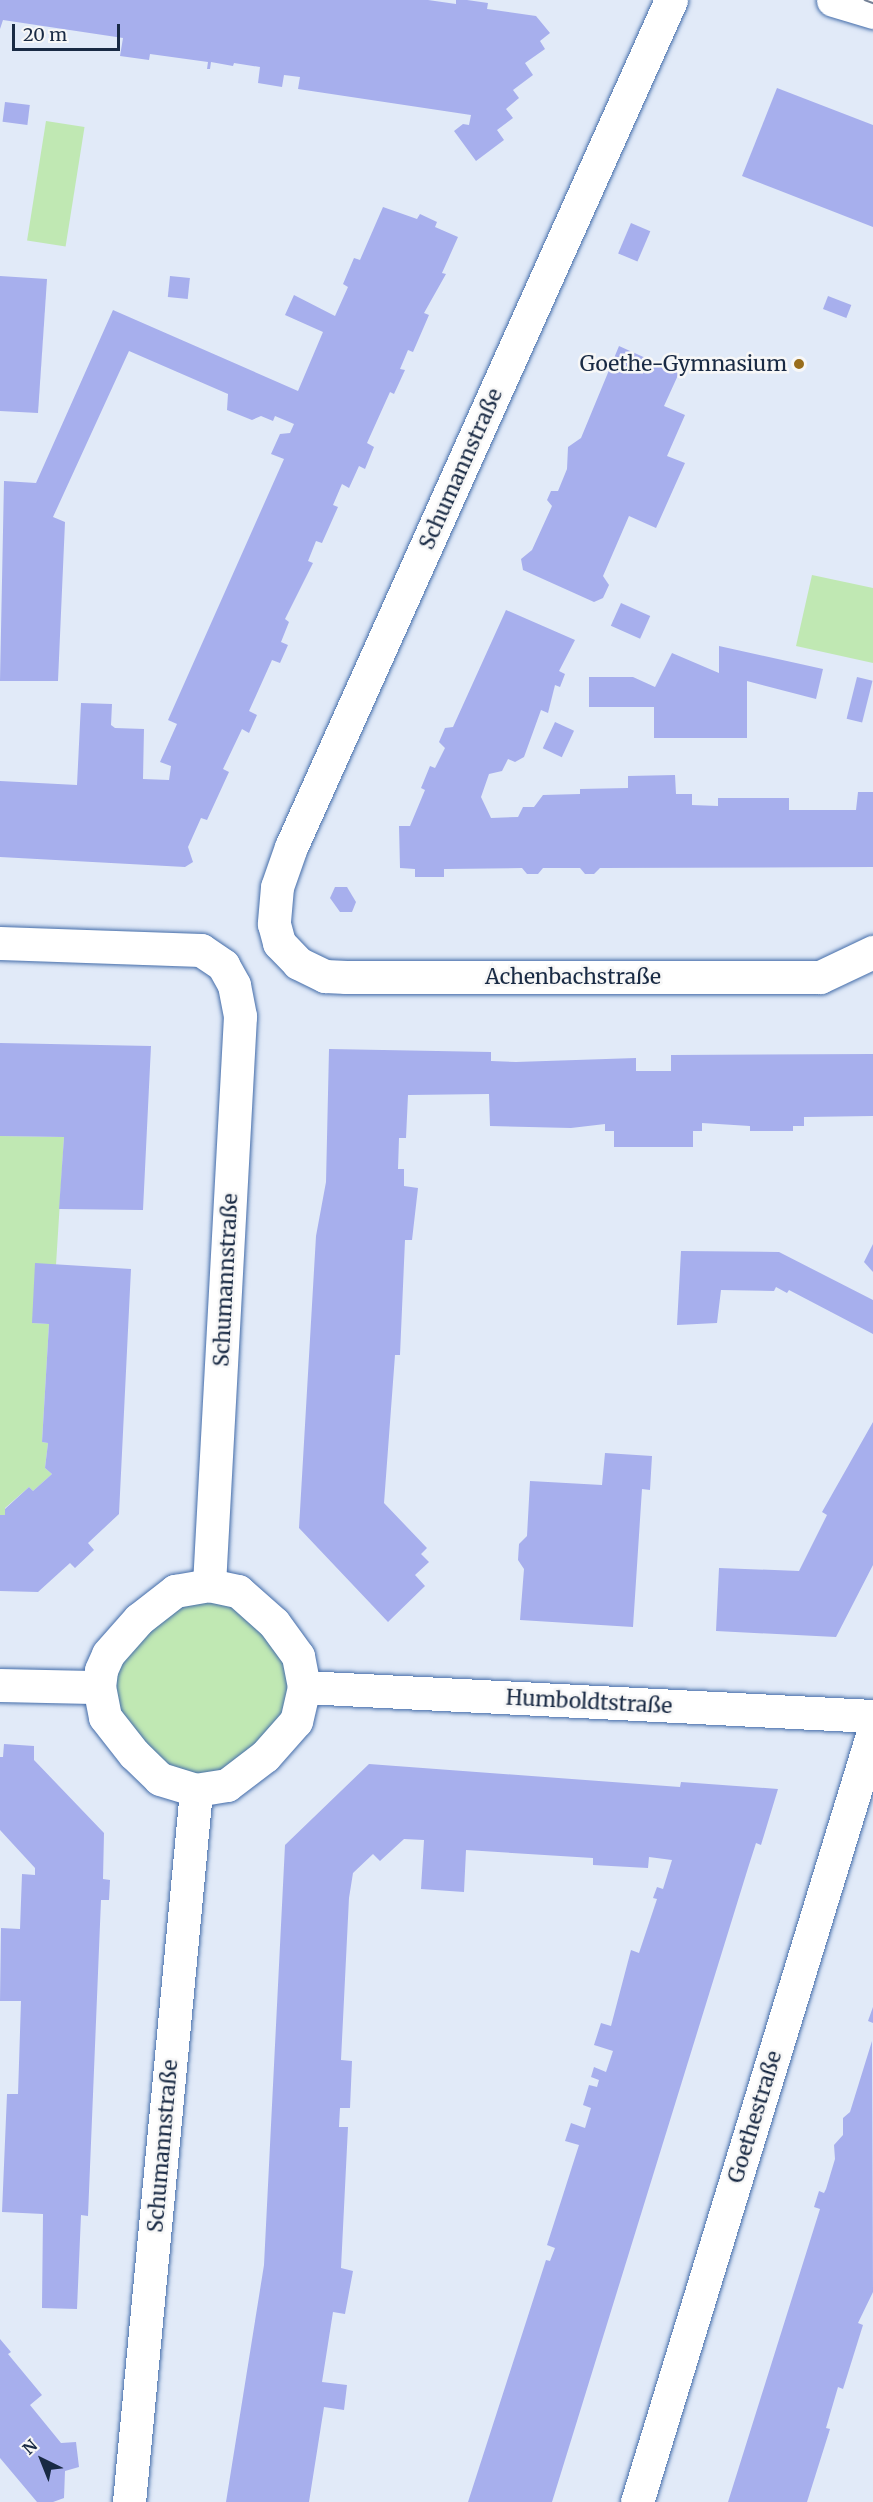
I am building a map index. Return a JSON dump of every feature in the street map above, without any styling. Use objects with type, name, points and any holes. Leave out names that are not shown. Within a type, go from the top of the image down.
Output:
[{"type":"street","name":"Schumannstraße","points":[[279,943],[273,906],[291,847],[671,0]]},
{"type":"street","points":[[833,0],[873,12]]},
{"type":"street","name":"Schumannstraße","points":[[0,943],[201,951],[215,957],[231,976],[240,1016],[209,1586]]},
{"type":"street","name":"Achenbachstraße","points":[[279,943],[313,971],[346,977],[820,977],[873,952]]},
{"type":"street","points":[[209,1586],[237,1591],[274,1623],[298,1656],[304,1688],[302,1708],[296,1721],[265,1756],[227,1785],[196,1790],[160,1779],[134,1754],[105,1717],[99,1687],[101,1670],[108,1654],[139,1619],[175,1591],[209,1586]]},
{"type":"street","points":[[0,1685],[99,1687]]},
{"type":"street","name":"Humboldtstraße","points":[[304,1688],[873,1716]]},
{"type":"street","name":"Goethestraße","points":[[638,2502],[873,1732]]},
{"type":"street","name":"Schumannstraße","points":[[129,2502],[196,1790]]},
{"type":"green space","points":[[46,121],[85,127],[66,247],[27,241]]},
{"type":"green space","points":[[812,575],[873,588],[873,663],[796,646]]},
{"type":"green space","points":[[0,1136],[64,1137],[56,1265],[32,1323],[49,1324],[42,1442],[48,1443],[45,1468],[52,1474],[33,1491],[29,1487],[5,1508],[5,1515],[0,1515]]},
{"type":"green space","points":[[220,1588],[275,1627],[301,1697],[218,1786],[135,1751],[103,1670],[140,1620]]},
{"type":"building","points":[[0,0],[428,0],[456,4],[456,0],[467,0],[488,3],[487,9],[536,16],[550,33],[540,41],[545,49],[525,63],[533,75],[513,90],[519,98],[506,109],[513,118],[497,130],[504,140],[476,161],[454,131],[463,124],[469,125],[471,115],[298,89],[300,77],[284,75],[282,87],[258,83],[260,67],[211,62],[210,69],[207,69],[208,62],[150,54],[149,60],[120,56],[123,38],[3,20],[0,29]]},
{"type":"building","points":[[777,88],[873,125],[873,227],[742,176]]},
{"type":"building","points":[[5,102],[30,105],[27,125],[3,122]]},
{"type":"building","points":[[383,207],[417,219],[420,214],[437,222],[435,227],[458,237],[442,273],[446,274],[424,313],[429,315],[413,352],[408,350],[400,369],[405,370],[394,394],[390,392],[367,443],[374,447],[365,469],[359,466],[349,488],[342,484],[333,505],[338,507],[322,543],[316,541],[308,561],[313,563],[285,619],[289,622],[281,642],[288,645],[280,663],[272,660],[249,711],[257,715],[249,733],[242,729],[223,769],[229,772],[207,820],[201,818],[188,847],[193,862],[185,867],[0,857],[0,781],[77,785],[81,703],[112,704],[111,725],[115,728],[144,729],[143,779],[169,780],[171,766],[160,762],[177,724],[168,720],[284,459],[271,454],[280,434],[290,433],[294,424],[275,416],[273,421],[261,416],[252,420],[227,410],[228,394],[129,351],[53,517],[65,522],[58,681],[0,681],[4,481],[36,483],[113,310],[298,391],[323,332],[285,315],[294,295],[335,316],[348,287],[343,284],[354,258],[360,260]]},
{"type":"building","points":[[631,223],[650,231],[637,262],[618,253]]},
{"type":"building","points":[[0,276],[47,279],[38,413],[0,411]]},
{"type":"building","points":[[170,276],[190,278],[188,299],[168,297]]},
{"type":"building","points":[[828,296],[851,305],[846,318],[823,309]]},
{"type":"building","points":[[619,346],[679,373],[664,406],[685,415],[667,456],[685,463],[656,528],[629,516],[603,576],[609,585],[603,598],[594,602],[523,570],[521,559],[532,550],[552,506],[547,500],[551,491],[558,491],[567,469],[568,447],[581,438]]},
{"type":"building","points":[[621,603],[650,616],[640,639],[611,626]]},
{"type":"building","points":[[506,610],[575,640],[559,671],[565,674],[560,687],[555,685],[548,713],[541,710],[524,757],[515,762],[508,759],[502,771],[489,774],[481,797],[491,818],[518,817],[523,807],[534,807],[543,795],[580,794],[580,789],[628,788],[628,776],[675,775],[676,794],[692,794],[692,805],[718,806],[718,798],[789,798],[789,810],[856,810],[858,792],[873,792],[873,867],[600,868],[594,874],[585,874],[580,868],[543,868],[538,874],[527,874],[522,868],[444,869],[444,877],[415,877],[415,869],[400,868],[399,826],[410,826],[425,790],[421,788],[430,766],[435,768],[445,748],[439,742],[445,728],[453,727]]},
{"type":"building","points":[[719,646],[823,669],[816,699],[747,681],[747,738],[654,738],[654,707],[589,707],[589,677],[633,677],[655,687],[672,653],[719,673]]},
{"type":"building","points":[[857,677],[873,681],[862,723],[847,719]]},
{"type":"building","points":[[555,722],[574,731],[562,757],[543,748]]},
{"type":"building","points":[[335,887],[347,887],[356,902],[352,912],[340,912],[330,898]]},
{"type":"building","points":[[0,1043],[151,1046],[143,1210],[59,1209],[64,1137],[0,1136]]},
{"type":"building","points":[[329,1049],[491,1052],[491,1061],[516,1062],[636,1058],[636,1071],[671,1071],[671,1055],[873,1054],[873,1116],[804,1117],[804,1126],[793,1126],[793,1131],[750,1131],[750,1126],[702,1123],[702,1131],[693,1131],[693,1147],[614,1147],[614,1131],[605,1131],[605,1124],[571,1128],[490,1126],[489,1094],[408,1095],[406,1138],[399,1138],[398,1169],[404,1169],[404,1186],[418,1188],[412,1240],[405,1240],[400,1355],[395,1355],[384,1503],[427,1548],[421,1554],[429,1562],[415,1575],[425,1586],[388,1622],[299,1528],[316,1236],[326,1182]]},
{"type":"building","points":[[873,1244],[873,1272],[864,1262]]},
{"type":"building","points":[[681,1251],[779,1252],[873,1300],[873,1334],[789,1290],[787,1293],[776,1287],[774,1291],[721,1290],[717,1323],[677,1325]]},
{"type":"building","points":[[35,1263],[131,1269],[119,1514],[88,1543],[94,1550],[75,1568],[70,1563],[38,1592],[0,1591],[0,1515],[5,1515],[5,1509],[29,1487],[33,1491],[52,1474],[45,1468],[48,1443],[42,1442],[49,1324],[32,1323]]},
{"type":"building","points":[[873,1422],[873,1565],[836,1637],[716,1631],[719,1568],[799,1571],[827,1515],[822,1512]]},
{"type":"building","points":[[605,1453],[652,1456],[650,1490],[642,1489],[633,1627],[520,1620],[524,1569],[518,1560],[519,1544],[527,1536],[530,1481],[602,1485]]},
{"type":"building","points":[[4,1744],[34,1746],[34,1760],[104,1833],[103,1879],[110,1880],[109,1900],[101,1900],[88,2216],[81,2215],[77,2309],[42,2308],[43,2214],[2,2212],[7,2094],[18,2094],[21,2001],[0,2001],[1,1928],[20,1929],[22,1874],[35,1875],[35,1868],[0,1830],[0,1757],[3,1757]]},
{"type":"building","points":[[369,1764],[680,1787],[681,1782],[778,1789],[761,1845],[756,1843],[748,1868],[552,2502],[468,2502],[546,2260],[550,2261],[555,2248],[547,2245],[579,2145],[565,2141],[571,2123],[585,2128],[591,2108],[583,2105],[589,2085],[597,2087],[599,2080],[591,2077],[594,2067],[606,2072],[613,2051],[594,2045],[601,2023],[611,2026],[631,1950],[639,1953],[657,1899],[653,1898],[657,1887],[663,1889],[672,1860],[649,1857],[648,1868],[593,1865],[593,1858],[466,1850],[464,1892],[421,1889],[424,1840],[404,1839],[380,1861],[373,1854],[353,1873],[349,1898],[341,2060],[352,2061],[350,2108],[340,2108],[339,2127],[348,2127],[341,2268],[353,2271],[345,2314],[333,2312],[322,2382],[347,2385],[344,2410],[324,2407],[309,2502],[226,2502],[264,2265],[285,1845]]},
{"type":"building","points":[[873,2007],[873,2023],[868,2021]]},
{"type":"building","points":[[872,2041],[873,2292],[858,2323],[863,2325],[843,2389],[838,2387],[826,2428],[830,2429],[807,2502],[728,2502],[820,2209],[814,2207],[819,2191],[824,2193],[826,2189],[835,2159],[834,2145],[843,2135],[843,2118],[850,2112]]},
{"type":"building","points":[[0,2339],[11,2352],[8,2354],[42,2395],[30,2405],[61,2443],[76,2442],[79,2467],[65,2471],[64,2498],[53,2502],[37,2502],[0,2458]]},
{"type":"tram line","points":[[865,0],[873,3]]},
{"type":"place","name":"Goethe-Gymnasium","points":[[799,364]]}]
